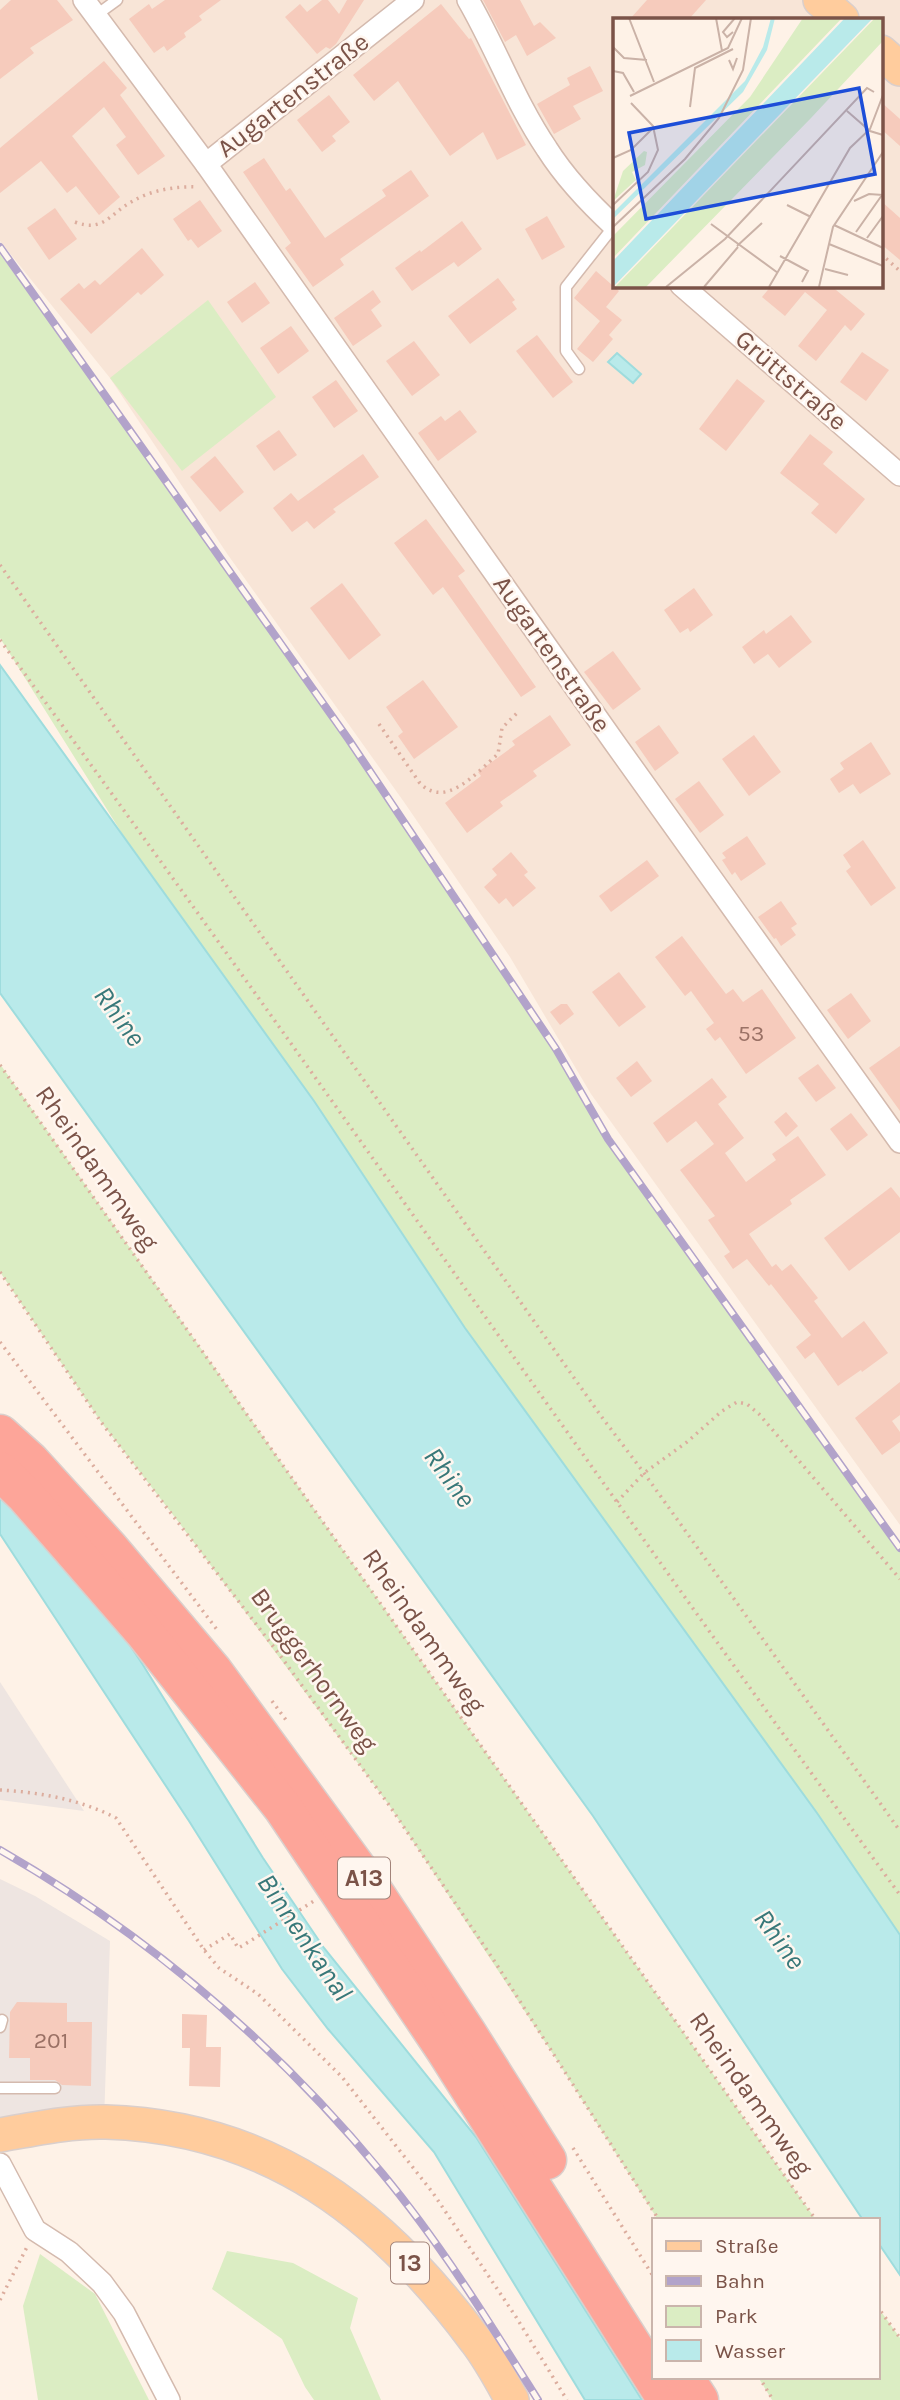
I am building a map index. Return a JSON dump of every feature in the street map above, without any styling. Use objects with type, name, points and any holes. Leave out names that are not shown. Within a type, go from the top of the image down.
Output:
[{"type":"highway","name":"A13","points":[[0,1434],[25,1495],[152,1642],[290,1818],[446,2051],[652,2376]]},
{"type":"highway","name":"A13","points":[[15,1466],[110,1548],[213,1671],[299,1787],[370,1886],[467,2033],[652,2326]]},
{"type":"highway","name":"A13","points":[[654,2379],[667,2400]]},
{"type":"highway","points":[[685,2379],[699,2400]]},
{"type":"main road","points":[[820,0],[841,18]]},
{"type":"main road","points":[[883,54],[900,69]]},
{"type":"main road","name":"13","points":[[0,2135],[31,2129],[104,2122],[142,2125],[196,2133],[273,2161],[317,2184],[383,2234],[433,2286],[478,2343],[513,2400]]},
{"type":"street","name":"Augartenstraße","points":[[206,164],[413,0]]},
{"type":"street","points":[[468,0],[522,107],[546,148],[572,184],[613,225]]},
{"type":"street","name":"Augartenstraße","points":[[90,8],[206,164],[900,1142]]},
{"type":"street","name":"Grüttstraße","points":[[683,287],[900,475]]},
{"type":"street","points":[[0,2164],[36,2230],[69,2252],[102,2283],[124,2314],[169,2400]]},
{"type":"lane","points":[[90,8],[117,0]]},
{"type":"lane","points":[[579,369],[566,351],[566,287],[613,229]]},
{"type":"lane","points":[[0,2088],[55,2088]]},
{"type":"path","points":[[75,222],[87,226],[100,225],[134,199],[175,186],[197,187]]},
{"type":"path","points":[[883,256],[900,271]]},
{"type":"path","points":[[0,565],[593,1405],[900,1831]]},
{"type":"path","points":[[0,640],[900,1895]]},
{"type":"path","points":[[379,724],[419,782],[426,790],[438,793],[457,788],[498,754],[502,728],[517,713]]},
{"type":"path","name":"Rheindammweg","points":[[0,1065],[815,2218]]},
{"type":"path","name":"Bruggerhornweg","points":[[0,1272],[101,1422],[279,1654],[389,1805],[495,1962],[658,2218]]},
{"type":"path","points":[[617,1502],[644,1473],[722,1412],[737,1402],[747,1404],[759,1414],[900,1579]]},
{"type":"path","points":[[0,1790],[28,1791],[98,1808],[116,1818],[204,1950],[219,1968],[258,1994],[342,2077],[433,2193],[516,2317],[567,2400]]},
{"type":"path","points":[[204,1950],[230,1934],[238,1948],[316,1899]]},
{"type":"path","points":[[0,2300],[36,2230]]},
{"type":"path","points":[[879,2309],[900,2338]]},
{"type":"path","points":[[760,2379],[773,2400]]},
{"type":"shaded area","points":[[0,0],[900,0],[900,1525],[591,1094],[510,957],[404,802],[228,555],[110,378],[0,241]]},
{"type":"shaded area","points":[[0,1682],[84,1811],[0,1800]]},
{"type":"shaded area","points":[[0,1879],[35,1896],[110,1941],[104,2122],[0,2135]]},
{"type":"green space","points":[[0,254],[206,537],[556,1049],[608,1139],[900,1548],[900,1935],[817,1813],[465,1328],[314,1101],[123,835],[0,638]]},
{"type":"green space","points":[[208,300],[276,397],[182,471],[110,378]]},
{"type":"green space","points":[[0,1064],[815,2218],[657,2218],[553,2054],[389,1805],[101,1422],[0,1272]]},
{"type":"green space","points":[[227,2251],[293,2263],[358,2298],[350,2328],[381,2400],[314,2400],[282,2339],[212,2289]]},
{"type":"green space","points":[[40,2254],[95,2294],[149,2400],[38,2400],[23,2306]]},
{"type":"green space","points":[[879,2309],[900,2338],[900,2400],[772,2400],[759,2379],[879,2379]]},
{"type":"water","points":[[617,353],[641,374],[633,383],[608,362]]},
{"type":"water","name":"Rhine","points":[[0,665],[314,1101],[465,1328],[817,1813],[900,1935],[900,2275],[879,2244],[879,2218],[862,2218],[593,1816],[0,993]]},
{"type":"water","name":"Binnenkanal","points":[[0,1447],[143,1665],[263,1858],[324,1948],[476,2137],[642,2400],[585,2400],[434,2152],[328,2029],[282,1969],[189,1821],[0,1534]]},
{"type":"building","points":[[11,0],[57,0],[73,20],[30,48],[34,53],[0,79],[0,10]]},
{"type":"building","points":[[165,0],[221,0],[199,16],[202,20],[184,33],[186,37],[167,51],[164,46],[154,53],[129,19],[149,4],[152,9]]},
{"type":"building","points":[[322,0],[328,0],[339,14],[347,0],[364,0],[336,44],[317,54],[285,17],[300,4],[307,12]]},
{"type":"building","points":[[483,0],[520,0],[534,26],[540,22],[556,38],[527,56],[516,35],[505,42]]},
{"type":"building","points":[[647,0],[706,0],[690,18],[631,18]]},
{"type":"building","points":[[441,4],[469,39],[471,38],[526,145],[497,160],[483,132],[450,156],[398,81],[374,101],[353,75]]},
{"type":"building","points":[[104,61],[127,88],[120,95],[165,156],[138,175],[116,145],[126,137],[104,107],[72,136],[120,197],[99,215],[76,186],[67,193],[41,161],[0,193],[0,148]]},
{"type":"building","points":[[590,66],[603,91],[573,106],[581,119],[554,134],[537,104],[570,85],[567,78]]},
{"type":"building","points":[[329,95],[350,122],[332,136],[336,141],[322,152],[297,120]]},
{"type":"building","points":[[883,104],[900,119],[900,146],[883,131]]},
{"type":"building","points":[[264,158],[286,191],[290,188],[325,238],[386,196],[382,190],[411,170],[429,196],[340,259],[344,265],[313,287],[285,248],[291,243],[243,172]]},
{"type":"building","points":[[200,200],[222,231],[198,248],[191,239],[188,241],[173,219]]},
{"type":"building","points":[[883,203],[900,218],[900,260],[883,246]]},
{"type":"building","points":[[55,208],[77,239],[49,260],[27,228]]},
{"type":"building","points":[[547,216],[565,247],[542,260],[525,229]]},
{"type":"building","points":[[462,221],[482,249],[458,267],[454,262],[412,291],[395,268]]},
{"type":"building","points":[[142,248],[164,275],[141,295],[138,292],[91,334],[60,299],[79,283],[84,289],[95,280],[100,285]]},
{"type":"building","points":[[596,271],[619,291],[606,307],[622,320],[609,335],[613,339],[593,362],[577,349],[600,321],[574,298]]},
{"type":"building","points":[[498,278],[515,300],[512,302],[517,309],[470,344],[448,316]]},
{"type":"building","points":[[255,282],[270,303],[242,323],[227,302]]},
{"type":"building","points":[[770,287],[832,287],[865,314],[851,331],[845,325],[816,361],[798,346],[827,310],[805,292],[785,316],[762,297]]},
{"type":"building","points":[[373,290],[381,302],[371,310],[382,326],[353,346],[334,318]]},
{"type":"building","points":[[291,326],[309,351],[278,374],[260,348]]},
{"type":"building","points":[[537,335],[573,382],[553,398],[516,351]]},
{"type":"building","points":[[414,341],[440,375],[412,396],[386,361]]},
{"type":"building","points":[[862,352],[889,370],[866,401],[840,382]]},
{"type":"building","points":[[737,379],[765,401],[726,451],[699,429]]},
{"type":"building","points":[[336,380],[358,411],[334,428],[312,397]]},
{"type":"building","points":[[460,410],[477,432],[438,461],[418,433],[441,416],[445,421]]},
{"type":"building","points":[[279,430],[297,455],[274,471],[256,446]]},
{"type":"building","points":[[810,434],[833,452],[823,464],[865,499],[836,534],[811,513],[819,504],[780,473]]},
{"type":"building","points":[[363,454],[379,477],[333,509],[336,512],[314,529],[307,521],[292,532],[273,508],[291,493],[298,501]]},
{"type":"building","points":[[215,456],[244,492],[220,512],[190,477]]},
{"type":"building","points":[[426,519],[465,571],[458,576],[536,687],[521,697],[443,587],[433,595],[394,543]]},
{"type":"building","points":[[342,583],[381,635],[349,660],[310,608]]},
{"type":"building","points":[[694,588],[713,615],[690,632],[688,628],[680,633],[664,610]]},
{"type":"building","points":[[791,615],[812,642],[779,668],[768,654],[754,664],[742,647],[764,630],[766,634]]},
{"type":"building","points":[[613,651],[641,689],[613,710],[584,672]]},
{"type":"building","points":[[423,680],[458,727],[414,759],[398,736],[403,732],[386,707]]},
{"type":"building","points":[[550,715],[571,745],[533,771],[537,776],[500,802],[503,806],[467,833],[445,803],[481,776],[478,772],[515,745],[512,741]]},
{"type":"building","points":[[659,725],[679,753],[655,771],[635,742]]},
{"type":"building","points":[[754,735],[781,772],[749,796],[722,759]]},
{"type":"building","points":[[871,742],[891,774],[860,794],[853,784],[839,793],[830,779],[844,769],[840,763]]},
{"type":"building","points":[[699,781],[724,815],[700,833],[675,799]]},
{"type":"building","points":[[747,836],[766,864],[741,881],[735,872],[732,875],[722,860],[726,858],[722,853]]},
{"type":"building","points":[[863,840],[896,888],[871,906],[846,871],[851,867],[843,855]]},
{"type":"building","points":[[511,852],[528,872],[524,875],[536,888],[513,907],[506,898],[499,904],[484,887],[497,875],[492,869]]},
{"type":"building","points":[[647,860],[659,876],[611,912],[599,896]]},
{"type":"building","points":[[781,901],[797,924],[791,928],[796,935],[781,946],[758,917]]},
{"type":"building","points":[[682,936],[726,994],[733,989],[743,1002],[762,989],[796,1038],[746,1074],[720,1037],[715,1041],[706,1029],[714,1023],[691,991],[685,996],[655,957]]},
{"type":"building","points":[[619,972],[646,1007],[619,1027],[592,992]]},
{"type":"building","points":[[851,993],[871,1021],[848,1039],[827,1010]]},
{"type":"building","points":[[561,1004],[567,1004],[574,1014],[560,1025],[550,1012]]},
{"type":"building","points":[[900,1046],[900,1111],[869,1068]]},
{"type":"building","points":[[637,1061],[652,1081],[631,1097],[616,1078]]},
{"type":"building","points":[[818,1064],[836,1088],[816,1102],[798,1078]]},
{"type":"building","points":[[712,1078],[727,1097],[718,1104],[744,1138],[725,1153],[746,1182],[776,1160],[772,1154],[798,1136],[826,1175],[790,1200],[792,1204],[749,1234],[772,1267],[776,1264],[782,1271],[791,1264],[818,1298],[814,1301],[842,1338],[864,1321],[888,1353],[838,1386],[814,1352],[805,1359],[796,1347],[811,1335],[771,1284],[769,1286],[747,1259],[733,1269],[724,1256],[730,1252],[708,1220],[715,1216],[680,1170],[714,1144],[696,1121],[667,1143],[653,1123]]},
{"type":"building","points":[[786,1112],[798,1126],[786,1137],[774,1122]]},
{"type":"building","points":[[851,1113],[868,1135],[847,1151],[830,1129]]},
{"type":"building","points":[[891,1187],[900,1198],[900,1232],[849,1271],[824,1238]]},
{"type":"building","points":[[900,1382],[900,1415],[892,1421],[900,1432],[900,1442],[882,1455],[855,1418]]},
{"type":"building","points":[[17,2002],[67,2003],[67,2022],[92,2022],[91,2086],[62,2085],[55,2080],[30,2080],[30,2058],[9,2058],[10,2012]]},
{"type":"building","points":[[182,2014],[207,2015],[206,2047],[221,2047],[220,2087],[189,2086],[190,2048],[182,2048]]},
{"type":"railway","points":[[0,247],[349,740],[556,1049],[608,1139],[900,1548]]},
{"type":"railway","points":[[0,1850],[54,1883],[157,1955],[206,1994],[298,2080],[341,2125],[404,2200],[464,2284],[538,2400]]}]
